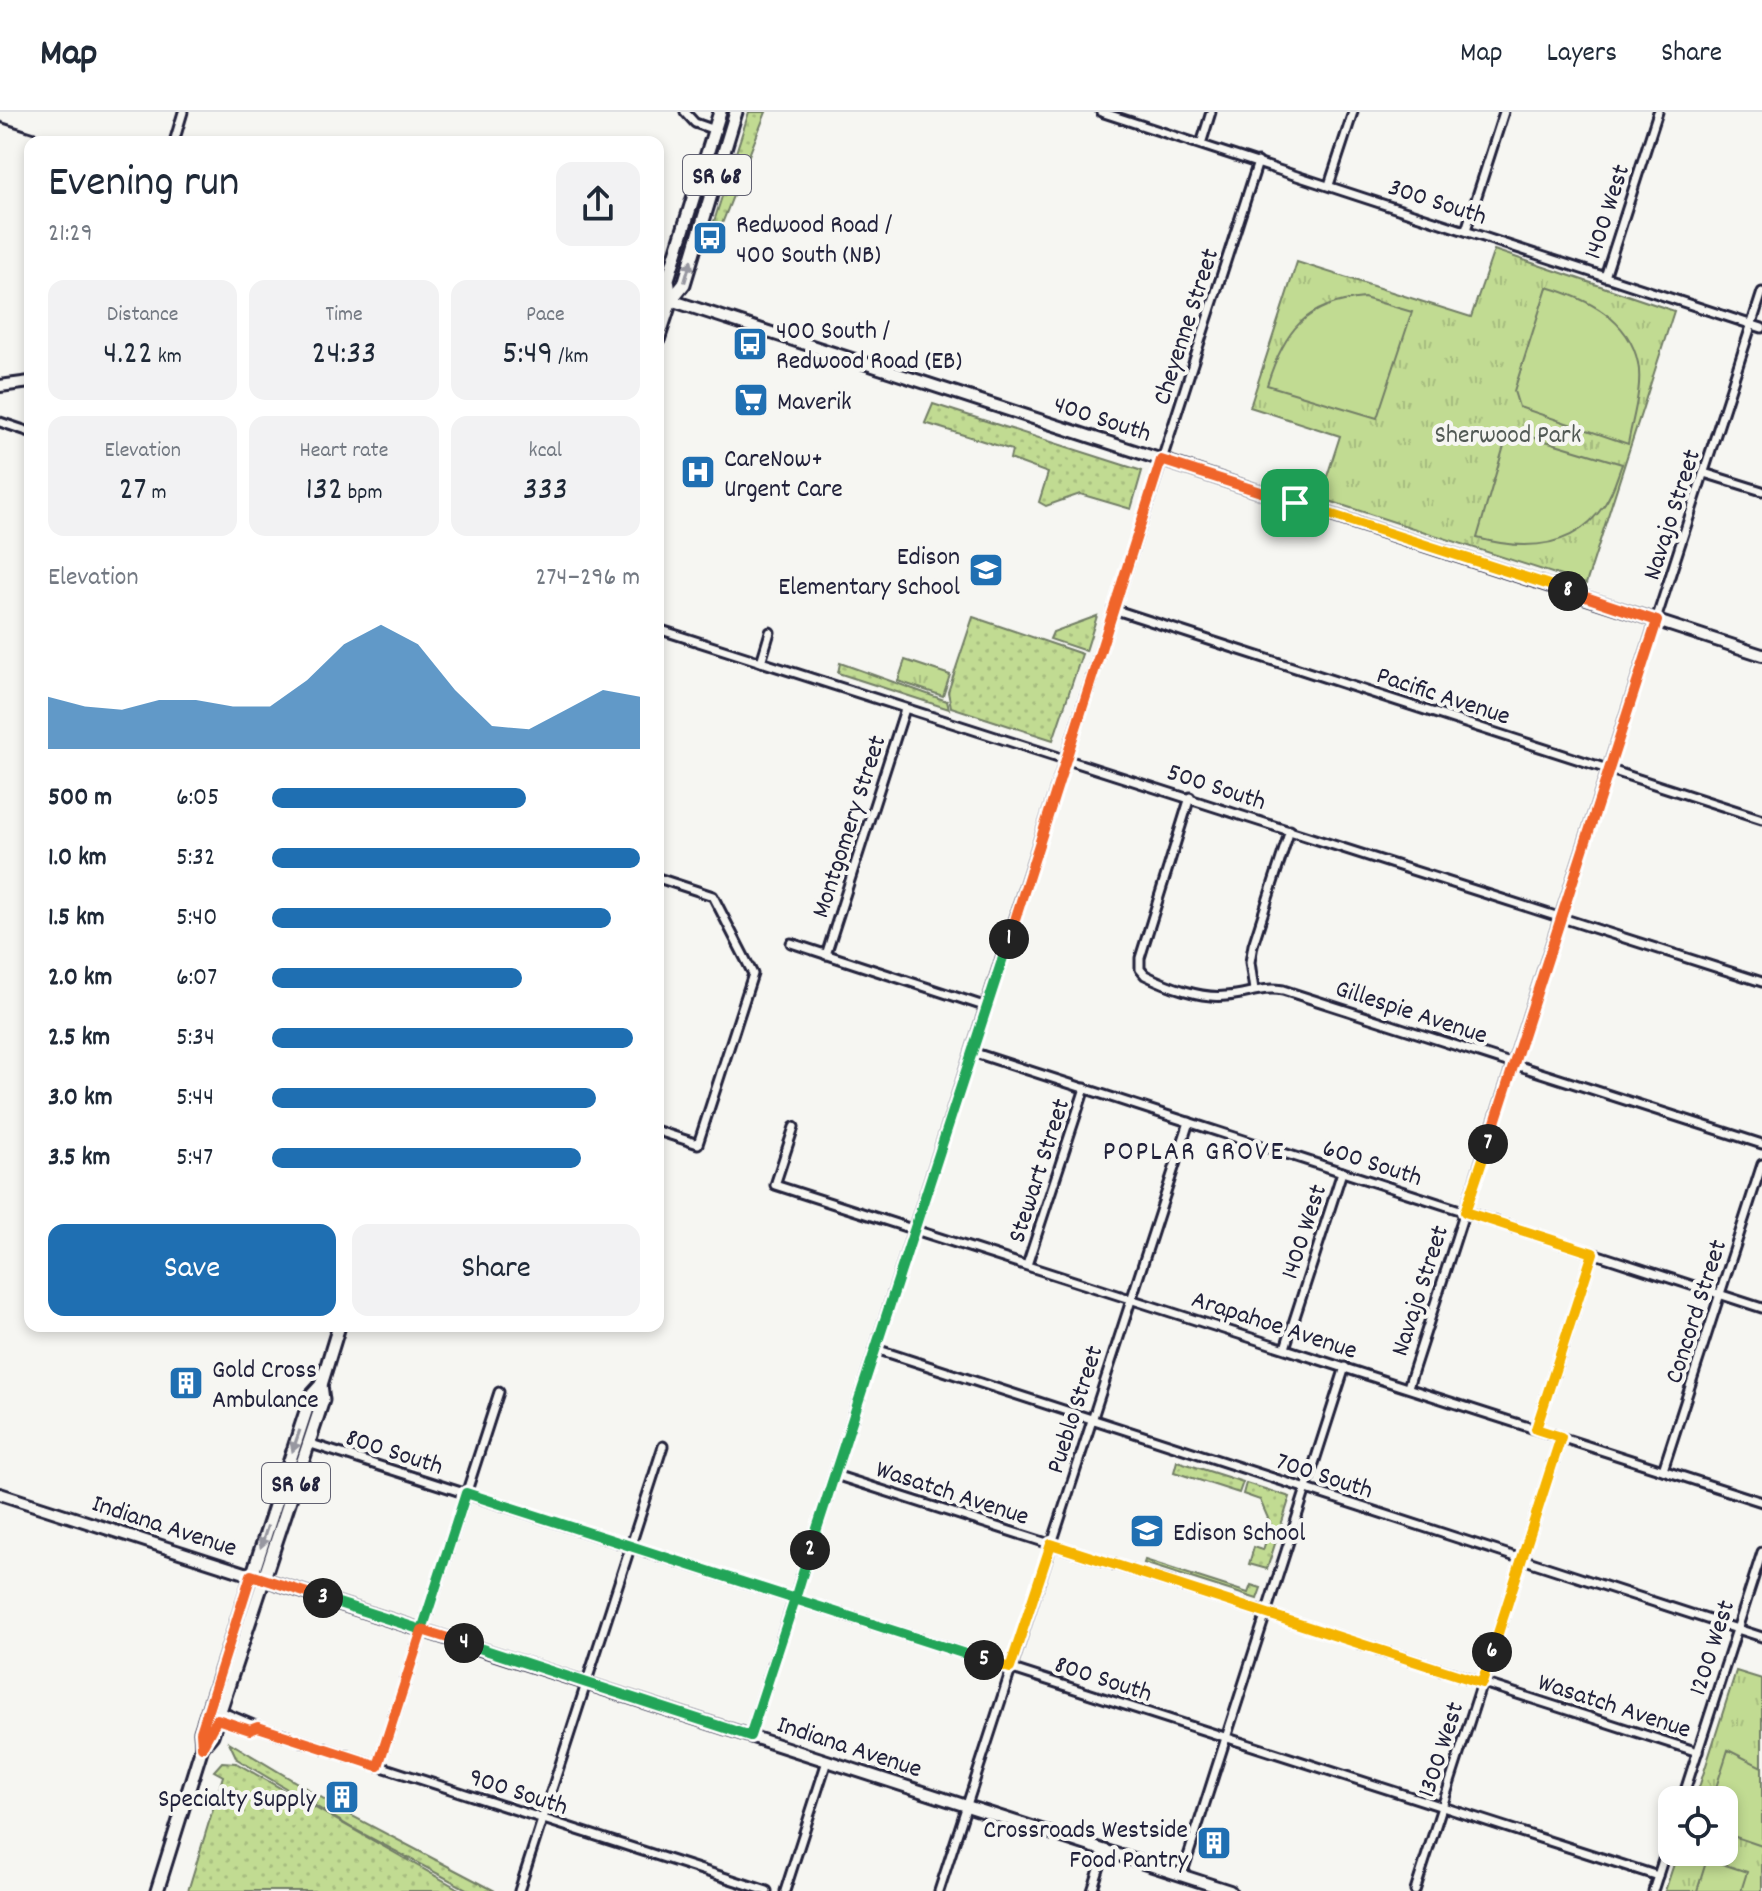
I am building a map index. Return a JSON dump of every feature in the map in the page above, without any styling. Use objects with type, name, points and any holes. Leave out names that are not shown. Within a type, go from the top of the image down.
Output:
[{"type":"main road","name":"SR 68","points":[[671,300],[668,279],[720,112]]},
{"type":"main road","name":"SR 68","points":[[664,322],[671,300],[684,284],[736,112]]},
{"type":"main road","name":"SR 68","points":[[157,1891],[202,1747],[219,1715],[323,1400],[321,1385],[337,1332]]},
{"type":"main road","name":"SR 68","points":[[202,1747],[201,1732],[251,1575],[311,1396],[321,1385]]},
{"type":"street","points":[[176,136],[183,112]]},
{"type":"street","points":[[685,112],[695,123],[715,130]]},
{"type":"street","name":"300 South","points":[[1101,112],[1762,328]]},
{"type":"street","points":[[1201,144],[1211,112]]},
{"type":"street","points":[[1329,185],[1353,112]]},
{"type":"street","points":[[1466,230],[1504,112]]},
{"type":"street","name":"1400 West","points":[[1605,277],[1658,112]]},
{"type":"street","name":"Cheyenne Street","points":[[750,1736],[1258,162]]},
{"type":"street","name":"Navajo Street","points":[[1408,1387],[1762,292]]},
{"type":"street","name":"400 South","points":[[664,298],[1762,655]]},
{"type":"street","points":[[0,386],[24,383]]},
{"type":"street","points":[[0,422],[24,430]]},
{"type":"street","points":[[1704,473],[1762,491]]},
{"type":"street","name":"Pacific Avenue","points":[[1113,609],[1762,819]]},
{"type":"street","name":"500 South","points":[[664,631],[1762,982]]},
{"type":"street","points":[[761,662],[770,632]]},
{"type":"street","name":"Montgomery Street","points":[[826,955],[905,709]]},
{"type":"street","name":"Gillespie Avenue","points":[[1190,797],[1140,958],[1140,969],[1149,977],[1209,995],[1227,996],[1272,988],[1294,992],[1762,1144]]},
{"type":"street","points":[[1254,990],[1250,962],[1253,945],[1290,830]]},
{"type":"street","points":[[664,880],[713,896],[753,974],[698,1144],[664,1133]]},
{"type":"street","points":[[791,943],[987,1007]]},
{"type":"street","name":"600 South","points":[[972,1052],[1762,1308]]},
{"type":"street","name":"Stewart Street","points":[[1027,1265],[1085,1088]]},
{"type":"street","name":"Pueblo Street","points":[[939,1891],[1189,1122]]},
{"type":"street","name":"Arapahoe Avenue","points":[[794,1127],[775,1185],[1762,1502]]},
{"type":"street","name":"Concord Street","points":[[1663,1470],[1762,1164]]},
{"type":"street","name":"1400 West","points":[[1285,1348],[1342,1172]]},
{"type":"street","points":[[1536,1429],[1593,1253]]},
{"type":"street","name":"700 South","points":[[876,1349],[1762,1637]]},
{"type":"street","points":[[1182,1875],[1345,1367]]},
{"type":"street","points":[[378,1766],[499,1392]]},
{"type":"street","name":"1300 West","points":[[1415,1891],[1561,1437]]},
{"type":"street","name":"800 South","points":[[308,1443],[1658,1876]]},
{"type":"street","points":[[519,1891],[663,1446]]},
{"type":"street","name":"Wasatch Avenue","points":[[835,1475],[1698,1752]]},
{"type":"street","name":"Indiana Avenue","points":[[0,1494],[1230,1891]]},
{"type":"street","name":"1200 West","points":[[1687,1786],[1762,1552]]},
{"type":"street","name":"900 South","points":[[219,1715],[250,1730],[258,1727],[767,1891]]},
{"type":"street","points":[[785,1891],[827,1761]]},
{"type":"street","points":[[1092,1891],[1105,1851]]},
{"type":"street","points":[[1653,1891],[1661,1866]]},
{"type":"green space","points":[[749,112],[766,112],[716,239],[709,237]]},
{"type":"green space","name":"Sherwood Park","points":[[1494,250],[1674,311],[1586,584],[1320,498],[1340,436],[1250,407],[1297,262],[1471,317]]},
{"type":"green space","points":[[1547,287],[1576,297],[1603,312],[1615,322],[1633,347],[1639,382],[1628,444],[1519,407],[1514,391]]},
{"type":"green space","points":[[1364,298],[1412,312],[1377,418],[1267,385],[1281,349],[1300,323],[1326,306]]},
{"type":"green space","points":[[933,404],[1142,471],[1131,509],[1080,494],[1046,506],[1039,502],[1048,473],[1010,459],[1012,450],[925,423]]},
{"type":"green space","points":[[1512,431],[1622,464],[1605,504],[1579,531],[1547,543],[1530,545],[1477,538],[1506,439]]},
{"type":"green space","points":[[1097,616],[1086,651],[1050,639],[1053,632]]},
{"type":"green space","points":[[973,617],[1082,654],[1053,740],[951,707],[948,692]]},
{"type":"green space","points":[[905,660],[950,675],[943,696],[898,681]]},
{"type":"green space","points":[[840,663],[947,701],[949,709],[838,673]]},
{"type":"green space","points":[[1177,1461],[1243,1482],[1239,1493],[1174,1472]]},
{"type":"green space","points":[[1246,1483],[1290,1497],[1267,1569],[1249,1564],[1254,1547],[1263,1550],[1271,1525],[1260,1500],[1243,1494]]},
{"type":"green space","points":[[1145,1560],[1248,1593],[1251,1585],[1261,1588],[1257,1599],[1144,1563]]},
{"type":"green space","points":[[1736,1671],[1762,1679],[1762,1891],[1665,1891],[1673,1866],[1738,1866],[1738,1786],[1699,1786]]},
{"type":"green space","points":[[229,1742],[354,1817],[495,1891],[470,1891],[352,1828],[237,1759]]},
{"type":"green space","points":[[1728,1750],[1762,1767],[1762,1846],[1738,1838],[1738,1786],[1716,1786]]},
{"type":"green space","points":[[222,1762],[236,1763],[462,1891],[188,1891],[223,1776],[214,1771]]},
{"type":"green space","points":[[1705,1866],[1729,1866],[1747,1872],[1741,1891],[1697,1891]]},
{"type":"railway","points":[[0,122],[44,136]]},
{"type":"place","name":"Redwood Road / 400 South (NB)","points":[[710,238]]},
{"type":"place","name":"400 South / Redwood Road (EB)","points":[[750,344]]},
{"type":"place","name":"Maverik","points":[[751,400]]},
{"type":"place","name":"CareNow+ Urgent Care","points":[[698,472]]},
{"type":"place","name":"Edison Elementary School","points":[[986,570]]},
{"type":"place","name":"Gold Cross Ambulance","points":[[186,1383]]},
{"type":"place","name":"Edison School","points":[[1147,1531]]},
{"type":"place","name":"Specialty Supply","points":[[342,1797]]},
{"type":"place","name":"Crossroads Westside Food Pantry","points":[[1214,1843]]},
{"type":"district","name":"POPLAR GROVE","points":[[1194,1149]]},
{"type":"route","points":[[1295,503],[1161,460],[1068,748],[1062,776],[795,1599],[466,1493],[422,1630],[251,1575],[201,1732],[202,1747],[212,1735],[217,1719],[250,1730],[258,1727],[378,1766],[422,1630],[750,1736],[795,1599],[1010,1668],[1051,1544],[1482,1683],[1561,1437],[1536,1429],[1593,1253],[1465,1212],[1657,621],[1295,503]]}]
